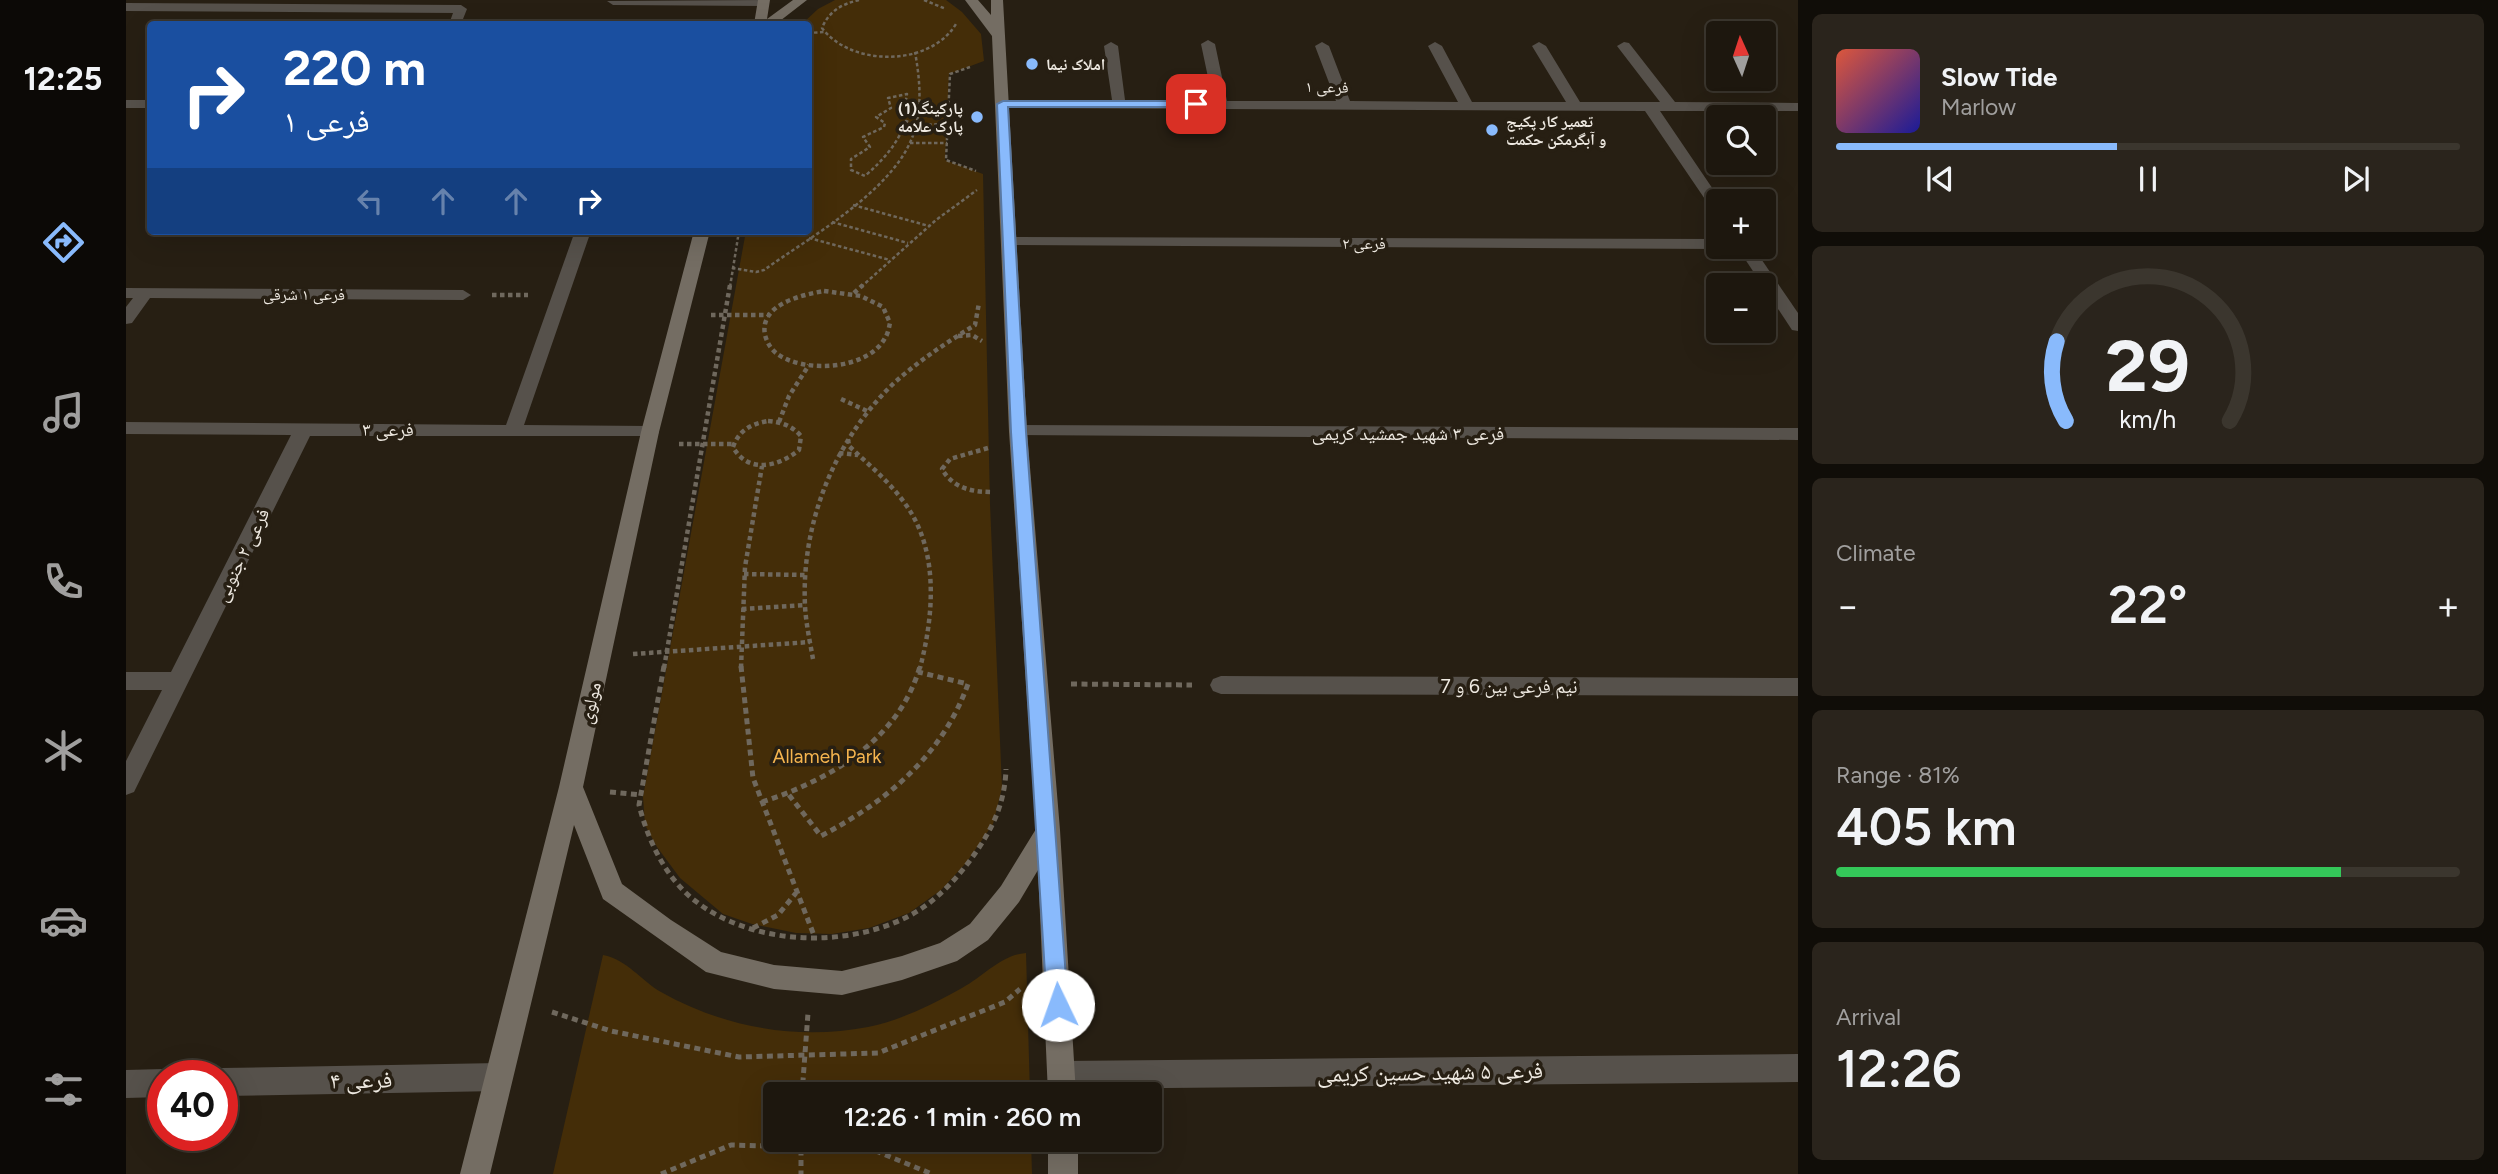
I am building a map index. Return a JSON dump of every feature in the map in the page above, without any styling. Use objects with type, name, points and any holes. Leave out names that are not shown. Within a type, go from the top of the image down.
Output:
[{"type":"street","points":[[773,21],[801,0]]},
{"type":"street","points":[[971,0],[1000,38]]},
{"type":"street","points":[[997,0],[1018,432],[1048,830],[1062,1082]]},
{"type":"street","points":[[613,1],[764,1],[761,21]]},
{"type":"street","points":[[126,7],[461,9],[455,21]]},
{"type":"street","points":[[1208,44],[1221,104]]},
{"type":"street","points":[[1111,46],[1119,104]]},
{"type":"street","points":[[1322,46],[1345,105]]},
{"type":"street","points":[[1435,46],[1468,107]]},
{"type":"street","points":[[1539,46],[1576,107]]},
{"type":"street","points":[[1624,46],[1671,107]]},
{"type":"street","points":[[126,104],[147,104]]},
{"type":"street","name":"فرعی ۱","points":[[1003,104],[1798,107]]},
{"type":"street","points":[[1650,107],[1706,190]]},
{"type":"street","points":[[513,430],[582,235]]},
{"type":"street","name":"مولوی","points":[[475,1174],[571,787],[650,432],[701,235]]},
{"type":"street","name":"فرعی ۲","points":[[1009,242],[1706,244]]},
{"type":"street","points":[[1753,259],[1798,326]]},
{"type":"street","name":"فرعی ۱ شرقی","points":[[126,293],[463,295]]},
{"type":"street","points":[[126,319],[145,293]]},
{"type":"street","name":"فرعی ۳","points":[[126,428],[650,432]]},
{"type":"street","name":"فرعی ۲ جنوبی","points":[[126,785],[304,429]]},
{"type":"street","name":"فرعی ۳ شهید جمشید کریمی","points":[[1018,432],[1798,434]]},
{"type":"street","points":[[126,681],[179,681]]},
{"type":"street","name":"نیم فرعی بین 6 و 7","points":[[1221,685],[1798,687]]},
{"type":"street","points":[[571,787],[612,891],[632,906],[715,963],[774,976],[842,983],[948,952],[979,932],[1010,894],[1048,830]]},
{"type":"street","name":"فرعی ۵ شهید حسین کریمی","points":[[1154,1082],[1798,1068]]},
{"type":"street","name":"فرعی ۴","points":[[238,1082],[499,1077]]},
{"type":"street","points":[[126,1084],[147,1083]]},
{"type":"street","points":[[1063,1152],[1063,1174]]},
{"type":"path","points":[[824,32],[825,18],[844,5],[859,0]]},
{"type":"path","points":[[812,33],[824,32],[838,46],[856,52],[878,55],[915,52],[940,44],[952,36],[956,26],[954,16],[945,8],[924,0]]},
{"type":"path","points":[[836,2],[844,5]]},
{"type":"path","points":[[812,234],[852,205],[887,174],[910,142],[919,104],[919,76],[915,52]]},
{"type":"path","points":[[974,65],[950,74],[946,160],[984,174]]},
{"type":"path","points":[[919,104],[905,105],[907,94],[888,97],[891,108],[887,113],[876,117],[884,123],[884,127],[863,137],[870,148],[850,159],[851,170],[865,177],[890,153],[900,138],[906,121],[916,125],[948,124]]},
{"type":"path","points":[[910,142],[947,143]]},
{"type":"path","points":[[854,293],[929,226],[963,198],[976,192],[980,186]]},
{"type":"path","points":[[852,205],[929,226]]},
{"type":"path","points":[[831,221],[909,244]]},
{"type":"path","points":[[738,235],[727,315],[639,805],[644,828],[671,874],[694,900],[724,918],[751,929],[815,937],[849,936],[905,919],[931,902],[971,860],[994,825],[1006,789],[1005,762]]},
{"type":"path","points":[[732,268],[756,272],[764,270],[811,235]]},
{"type":"path","points":[[808,237],[890,260]]},
{"type":"path","points":[[824,291],[854,293],[879,304],[889,316],[892,328],[887,341],[875,353],[858,361],[838,366],[808,365],[781,357],[769,347],[764,335],[765,323],[770,315],[785,302],[803,295],[824,291]]},
{"type":"path","points":[[463,295],[561,295]]},
{"type":"path","points":[[813,659],[806,605],[807,575],[815,513],[827,475],[838,453],[867,411],[912,365],[975,325],[978,305],[985,298]]},
{"type":"path","points":[[727,315],[770,315]]},
{"type":"path","points":[[953,337],[972,335],[986,344]]},
{"type":"path","points":[[779,422],[789,396],[808,365]]},
{"type":"path","points":[[841,399],[867,411]]},
{"type":"path","points":[[768,421],[789,425],[801,436],[799,450],[785,462],[762,466],[742,460],[736,454],[734,444],[740,432],[768,421]]},
{"type":"path","points":[[762,802],[789,794],[840,766],[879,734],[904,706],[918,672],[929,611],[930,576],[925,544],[904,502],[849,446],[848,439]]},
{"type":"path","points":[[994,455],[994,442],[983,452],[951,459],[942,469],[953,482],[970,491],[995,492],[995,480]]},
{"type":"path","points":[[704,444],[734,444]]},
{"type":"path","points":[[838,453],[851,453],[863,458]]},
{"type":"path","points":[[762,466],[748,528],[744,574],[741,648],[744,716],[754,781],[815,937]]},
{"type":"path","points":[[744,574],[807,575]]},
{"type":"path","points":[[742,609],[806,605]]},
{"type":"path","points":[[664,654],[810,642]]},
{"type":"path","points":[[789,794],[821,836],[847,823],[908,775],[947,732],[963,703],[968,684],[918,672]]},
{"type":"path","points":[[1037,684],[1221,685]]},
{"type":"path","points":[[751,929],[772,921],[787,908],[796,892]]},
{"type":"path","points":[[518,1001],[611,1031],[738,1058],[878,1053],[1005,1002],[1055,959]]},
{"type":"path","points":[[803,1082],[804,1055]]},
{"type":"path","points":[[661,1174],[731,1145],[763,1144]]},
{"type":"path","points":[[801,1152],[802,1174]]},
{"type":"path","points":[[879,1152],[932,1174]]},
{"type":"green space","name":"Allameh Park","points":[[835,0],[946,0],[962,12],[981,34],[984,61],[949,74],[945,160],[983,174],[990,504],[1002,788],[993,824],[966,863],[941,890],[909,913],[869,928],[832,934],[796,933],[752,924],[723,914],[680,878],[657,847],[645,825],[643,797],[745,235],[812,235],[812,21],[805,21],[818,9]]},
{"type":"green space","points":[[1026,953],[1030,1082],[763,1082],[763,1152],[1031,1152],[1032,1174],[553,1174],[603,955],[620,961],[661,992],[710,1014],[761,1028],[814,1032],[868,1027],[904,1016],[962,988],[1017,955]]},
{"type":"place","name":"املاک نیما","points":[[1032,64]]},
{"type":"place","name":"پارکینگ(1) پارک علامه","points":[[977,117]]},
{"type":"place","name":"تعمیر کار پکیج و آبگرمکن حکمت","points":[[1492,130]]},
{"type":"route","points":[[1058,1005],[1048,830],[1018,432],[1003,104],[1196,104]]}]
